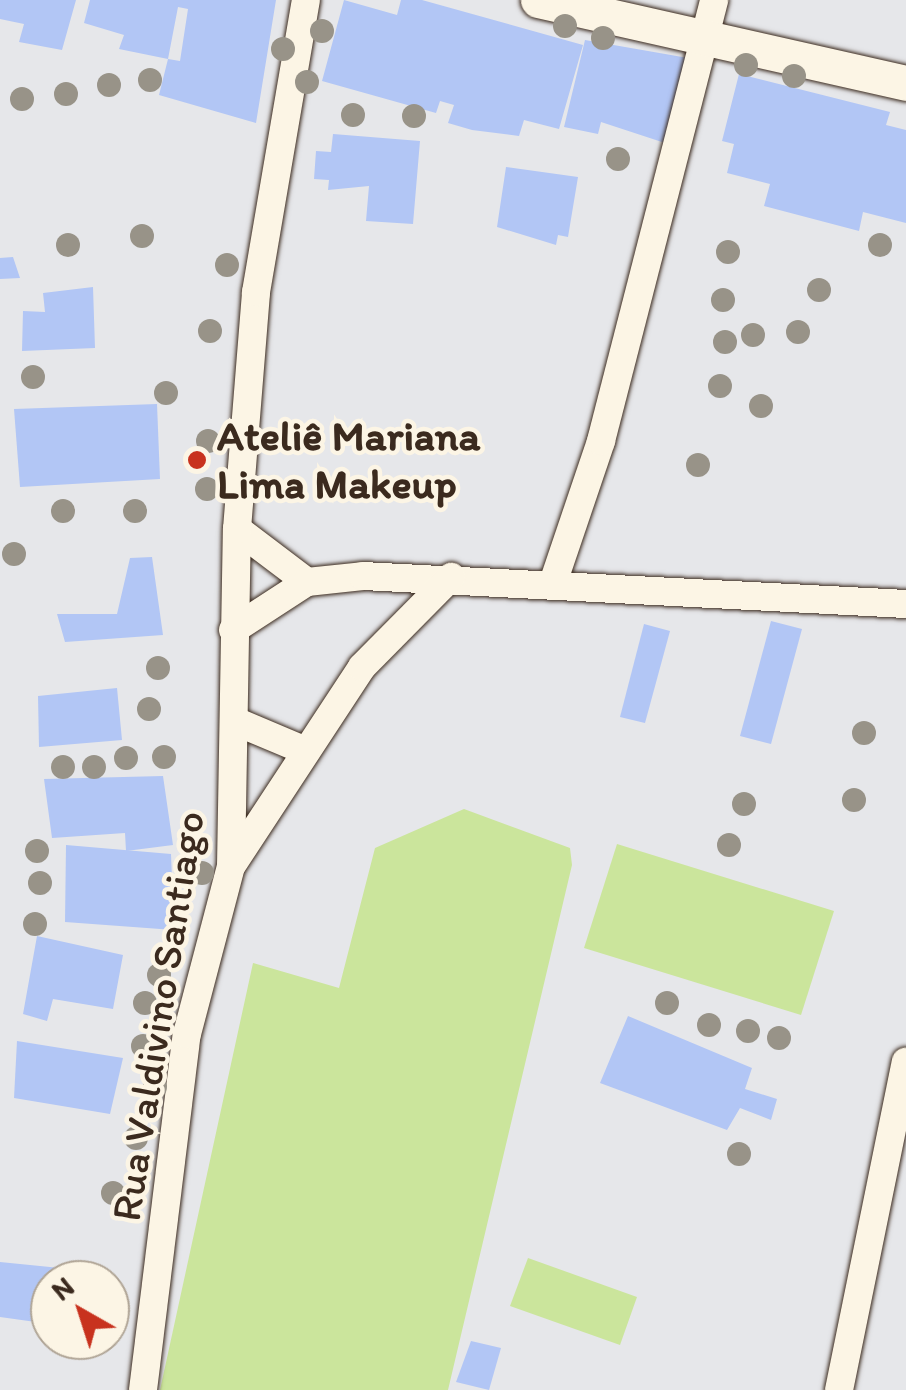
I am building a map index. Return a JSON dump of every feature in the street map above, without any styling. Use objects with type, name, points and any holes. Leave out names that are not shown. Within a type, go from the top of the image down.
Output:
[{"type":"street","name":"Rua Valdivino Santiago","points":[[142,1390],[186,1034],[231,866],[237,722],[233,630],[237,529],[270,168],[306,0]]},
{"type":"street","points":[[538,0],[906,83]]},
{"type":"street","points":[[553,583],[601,440],[714,0]]},
{"type":"street","points":[[237,529],[307,582]]},
{"type":"street","points":[[231,866],[362,667],[451,577]]},
{"type":"street","points":[[233,630],[307,582],[451,577],[906,604]]},
{"type":"street","points":[[237,722],[306,751]]},
{"type":"street","points":[[839,1390],[906,1062]]},
{"type":"green space","points":[[464,809],[570,848],[572,865],[448,1390],[160,1390],[253,963],[339,988],[375,848]]},
{"type":"green space","points":[[617,844],[834,911],[801,1015],[584,948]]},
{"type":"green space","points":[[528,1258],[637,1297],[620,1345],[510,1306]]},
{"type":"building","points":[[0,0],[76,0],[62,50],[19,42],[24,24],[0,19]]},
{"type":"building","points":[[90,0],[276,0],[256,123],[159,95],[168,59],[119,49],[124,35],[84,23]],"holes":[[[178,7],[188,9],[180,61],[168,59]]]},
{"type":"building","points":[[344,0],[397,15],[401,0],[422,0],[583,45],[559,129],[524,120],[519,136],[472,130],[448,123],[454,105],[440,101],[436,113],[322,81]]},
{"type":"building","points":[[585,40],[688,58],[668,144],[601,122],[598,134],[564,127]]},
{"type":"building","points":[[739,74],[890,112],[886,125],[906,130],[906,223],[863,212],[859,231],[764,206],[770,184],[727,173],[734,144],[722,141]]},
{"type":"building","points":[[333,134],[420,141],[413,224],[366,221],[369,186],[328,190],[329,180],[314,179],[316,151],[331,152]]},
{"type":"building","points":[[506,167],[578,177],[568,237],[558,235],[556,245],[497,227]]},
{"type":"building","points":[[13,257],[20,278],[0,279],[0,258]]},
{"type":"building","points":[[93,287],[95,348],[22,351],[23,311],[45,312],[43,293]]},
{"type":"building","points":[[157,404],[160,479],[20,487],[14,409]]},
{"type":"building","points":[[152,557],[163,635],[65,642],[57,614],[117,614],[130,558]]},
{"type":"building","points":[[771,621],[802,629],[771,744],[740,736]]},
{"type":"building","points":[[644,624],[670,631],[645,723],[620,717]]},
{"type":"building","points":[[117,688],[122,740],[39,747],[38,696]]},
{"type":"building","points":[[163,776],[173,845],[126,851],[125,833],[52,838],[44,779]]},
{"type":"building","points":[[66,845],[171,854],[174,930],[65,922]]},
{"type":"building","points":[[37,936],[123,955],[113,1009],[53,999],[47,1021],[23,1014]]},
{"type":"building","points":[[628,1016],[752,1068],[745,1089],[777,1099],[771,1120],[740,1108],[727,1130],[600,1083]]},
{"type":"building","points":[[17,1041],[123,1058],[110,1114],[14,1098]]},
{"type":"building","points":[[0,1262],[30,1265],[30,1321],[0,1317]]},
{"type":"building","points":[[471,1341],[501,1348],[489,1390],[456,1382]]},
{"type":"place","name":"Ateliê Mariana Lima Makeup","points":[[197,460]]}]
